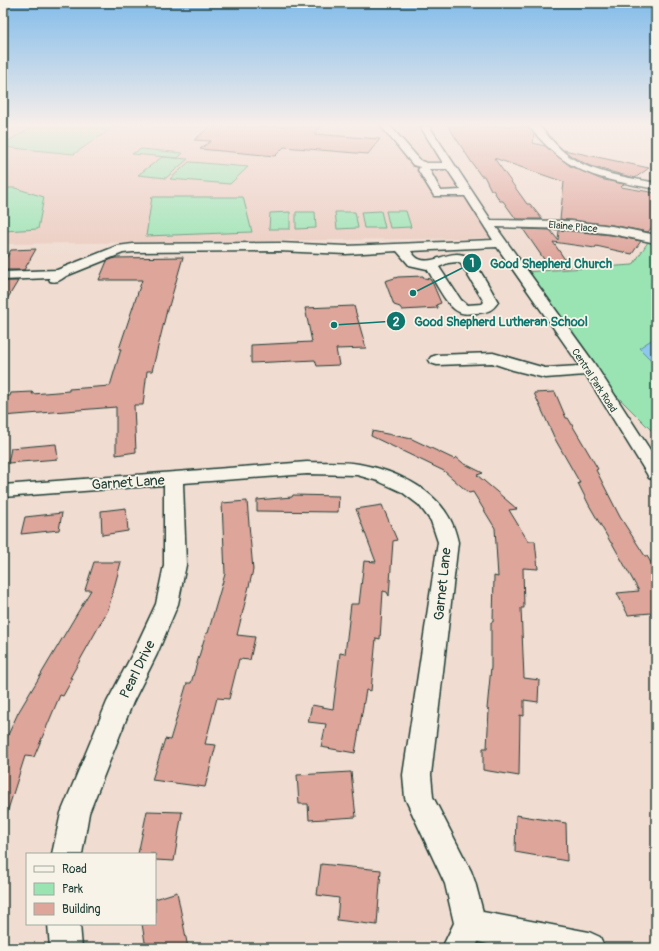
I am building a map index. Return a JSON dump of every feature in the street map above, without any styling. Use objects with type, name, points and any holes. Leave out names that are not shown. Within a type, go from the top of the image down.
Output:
[{"type":"street","points":[[423,170],[438,194],[468,193]]},
{"type":"street","name":"Central Park Road","points":[[453,170],[501,243],[590,370],[656,474]]},
{"type":"street","points":[[594,170],[617,178],[656,186]]},
{"type":"street","name":"Elaine Place","points":[[489,223],[572,225],[612,230],[656,239]]},
{"type":"street","points":[[3,276],[57,276],[121,249],[133,248],[279,247],[346,250],[501,243]]},
{"type":"street","points":[[400,247],[414,262],[432,266]]},
{"type":"street","points":[[437,360],[493,358],[519,367],[545,372],[590,370]]},
{"type":"street","name":"Central Park Road","points":[[618,416],[656,453]]},
{"type":"street","name":"Garnet Lane","points":[[3,491],[307,468],[358,469],[385,477],[409,488],[426,501],[441,520],[448,542],[417,775],[419,798],[460,882],[464,936],[589,948]]},
{"type":"street","name":"Pearl Drive","points":[[67,853],[78,806],[120,702],[145,654],[167,604],[175,565],[173,478]]},
{"type":"street","points":[[64,925],[66,948]]},
{"type":"shaded area","points":[[3,170],[446,170],[491,238],[3,244]]},
{"type":"green space","points":[[144,170],[175,170],[166,178],[138,175]]},
{"type":"green space","points":[[180,170],[244,170],[230,184],[170,179]]},
{"type":"green space","points":[[3,188],[15,188],[44,197],[38,229],[3,231]]},
{"type":"green space","points":[[152,197],[243,197],[252,232],[146,236]]},
{"type":"green space","points":[[381,211],[385,228],[364,228],[361,212]]},
{"type":"green space","points":[[386,211],[406,211],[411,227],[390,228]]},
{"type":"green space","points":[[290,212],[290,229],[269,229],[270,213]]},
{"type":"green space","points":[[296,212],[315,212],[316,228],[296,229]]},
{"type":"green space","points":[[335,212],[355,212],[358,228],[337,229]]},
{"type":"green space","points":[[648,242],[656,244],[656,435],[605,384],[524,272],[633,265]]},
{"type":"water","points":[[656,337],[656,365],[639,348]]},
{"type":"building","points":[[477,170],[503,170],[527,204],[530,204],[542,219],[516,219],[503,201],[500,201],[493,190],[491,190],[484,176],[481,176]]},
{"type":"building","points":[[530,170],[580,170],[600,179],[624,184],[621,187],[656,193],[656,222],[648,232],[612,225],[560,219],[564,182]]},
{"type":"building","points":[[606,170],[646,170],[635,178]]},
{"type":"building","points":[[523,229],[550,230],[558,240],[559,230],[612,235],[641,241],[632,254],[596,246],[595,248],[553,242],[570,267],[550,268]]},
{"type":"building","points":[[36,249],[24,270],[3,270],[3,263],[11,250]]},
{"type":"building","points":[[183,257],[168,306],[152,371],[147,371],[143,405],[134,405],[136,452],[116,455],[116,407],[3,416],[3,396],[10,396],[11,393],[33,392],[32,394],[110,386],[121,349],[119,349],[142,280],[99,280],[107,261],[115,258]]},
{"type":"building","points":[[423,276],[424,278],[430,279],[433,284],[441,303],[436,305],[438,308],[402,310],[400,307],[394,305],[385,281],[398,277]]},
{"type":"building","points":[[3,281],[18,281],[3,306]]},
{"type":"building","points":[[354,306],[366,348],[336,349],[339,365],[317,366],[315,360],[251,363],[251,345],[312,342],[305,308]]},
{"type":"building","points":[[555,392],[566,418],[568,418],[598,469],[596,470],[620,517],[656,571],[656,623],[651,613],[628,615],[617,593],[639,591],[589,505],[578,483],[580,483],[555,439],[534,393]]},
{"type":"building","points":[[372,431],[412,439],[454,459],[456,457],[463,463],[483,473],[477,475],[517,509],[509,510],[528,541],[535,541],[538,569],[523,568],[524,608],[521,608],[524,678],[539,680],[538,702],[524,700],[524,716],[520,715],[519,776],[483,770],[483,748],[487,748],[489,710],[487,709],[491,667],[491,622],[493,622],[494,576],[498,577],[495,528],[473,492],[469,493],[444,471],[371,436]]},
{"type":"building","points":[[56,444],[58,459],[8,463],[11,448]]},
{"type":"building","points":[[293,495],[339,496],[338,512],[257,511],[257,500],[292,497]]},
{"type":"building","points":[[247,501],[253,570],[237,635],[255,637],[250,660],[239,659],[229,699],[217,698],[205,744],[216,745],[205,787],[152,780],[165,739],[170,740],[187,683],[191,683],[206,633],[208,633],[225,574],[222,503]]},
{"type":"building","points":[[382,505],[397,540],[393,541],[389,596],[387,592],[383,591],[380,639],[376,638],[371,691],[366,690],[355,753],[321,747],[326,724],[308,722],[312,705],[333,709],[340,653],[345,654],[351,604],[359,604],[364,561],[376,562],[356,509]]},
{"type":"building","points":[[126,508],[128,531],[102,535],[101,511]]},
{"type":"building","points":[[62,513],[59,530],[21,534],[25,517]]},
{"type":"building","points":[[94,562],[121,562],[108,610],[70,678],[73,678],[63,696],[60,695],[34,757],[25,756],[6,816],[3,816],[3,746],[18,713],[91,590],[85,590]]},
{"type":"building","points":[[351,772],[356,817],[309,820],[308,804],[299,804],[297,775]]},
{"type":"building","points":[[147,811],[182,812],[174,861],[156,860],[156,853],[138,853]]},
{"type":"building","points":[[516,815],[566,823],[567,861],[515,852]]},
{"type":"building","points":[[321,864],[381,870],[377,925],[337,920],[339,898],[317,895]]},
{"type":"building","points":[[177,892],[188,948],[146,948],[142,925],[156,925],[156,899]]},
{"type":"place","name":"Good Shepherd Church","points":[[413,293]]},
{"type":"place","name":"Good Shepherd Lutheran School","points":[[334,325]]}]
